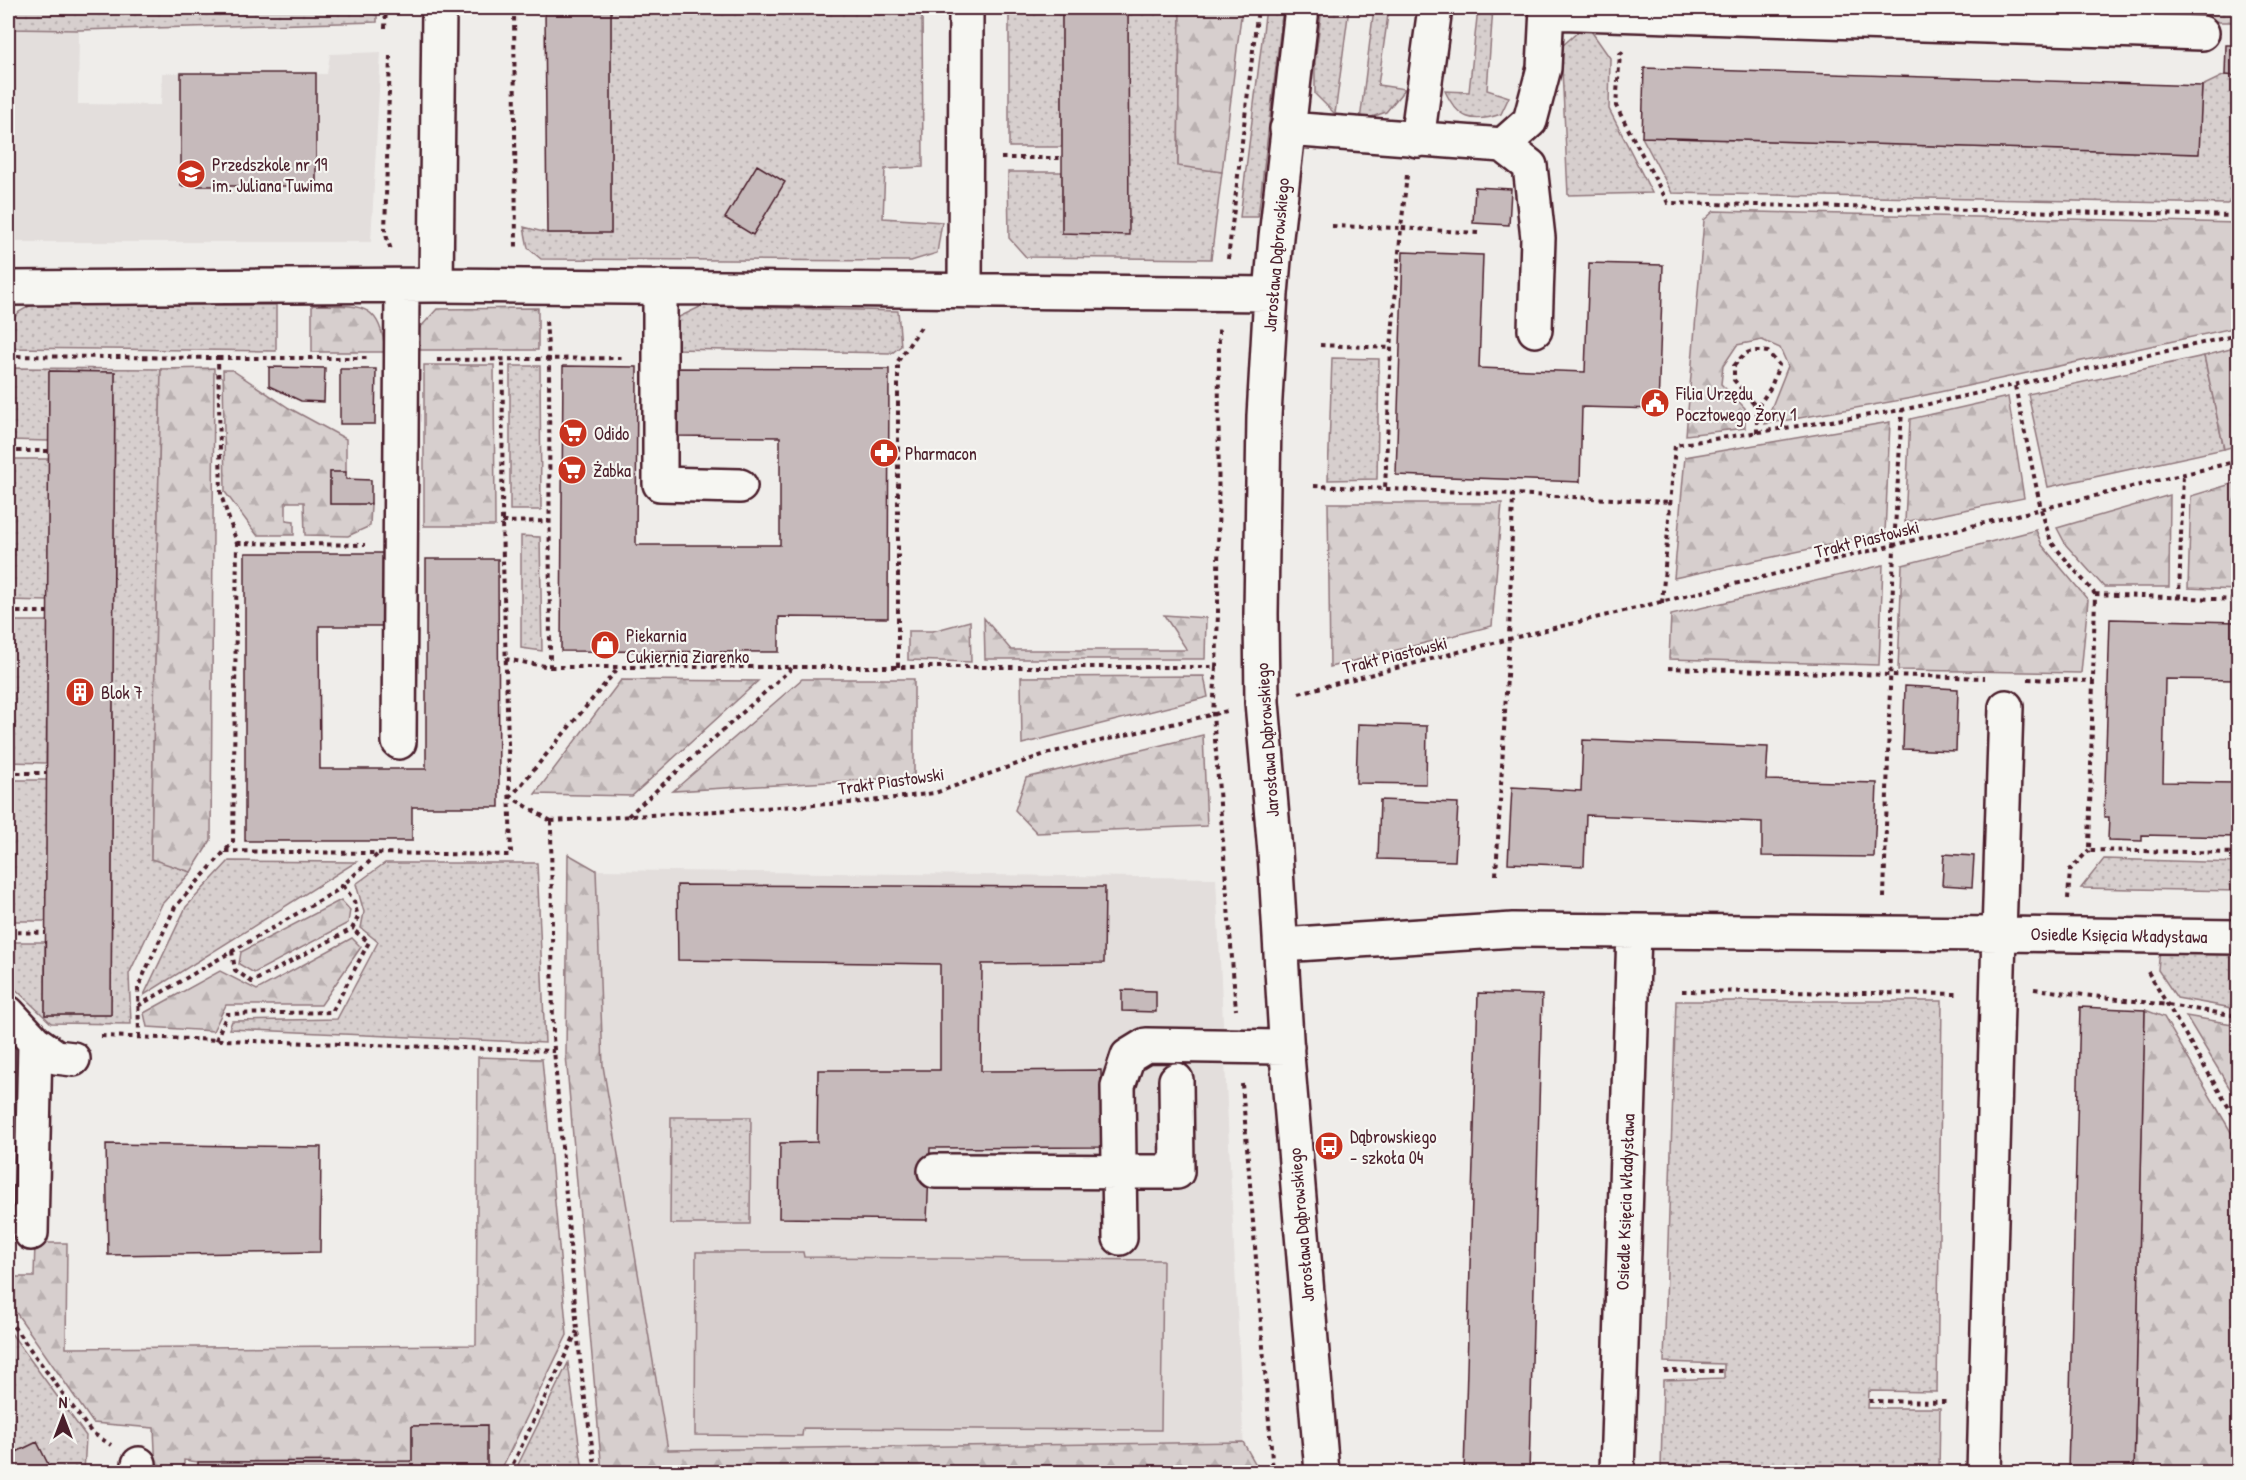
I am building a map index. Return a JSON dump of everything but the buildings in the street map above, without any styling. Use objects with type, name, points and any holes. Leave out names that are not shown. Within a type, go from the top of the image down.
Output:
[{"type":"street","points":[[436,285],[440,8]]},
{"type":"street","points":[[965,290],[966,8]]},
{"type":"street","name":"Jarosława Dąbrowskiego","points":[[1302,8],[1287,129],[1271,294],[1264,416],[1262,702],[1275,852],[1287,1047],[1322,1473]]},
{"type":"street","points":[[1417,140],[1435,8]]},
{"type":"street","points":[[1503,146],[1530,121],[1544,68],[1547,10],[2202,33]]},
{"type":"street","points":[[1287,129],[1503,146],[1530,166],[1538,238],[1535,330]]},
{"type":"street","points":[[8,288],[436,285],[1271,294]]},
{"type":"street","points":[[399,742],[402,286]]},
{"type":"street","points":[[660,288],[660,484],[740,486]]},
{"type":"street","points":[[1984,1473],[2006,707]]},
{"type":"street","name":"Osiedle Księcia Władysława","points":[[1281,945],[1513,930],[2067,933],[2238,937]]},
{"type":"street","name":"Osiedle Księcia Władysława","points":[[1617,1473],[1634,932]]},
{"type":"street","points":[[8,1013],[35,1041],[56,1057],[73,1059]]},
{"type":"street","points":[[31,1233],[35,1041]]},
{"type":"street","points":[[1120,1238],[1118,1086],[1128,1056],[1146,1045],[1287,1047]]},
{"type":"street","points":[[935,1172],[1177,1172],[1176,1080]]},
{"type":"path","points":[[385,28],[386,8]]},
{"type":"path","points":[[514,8],[516,252]]},
{"type":"path","points":[[1227,268],[1258,8]]},
{"type":"path","points":[[1629,47],[1620,54],[1616,106],[1668,203],[2238,216]]},
{"type":"path","points":[[390,56],[385,232],[392,252]]},
{"type":"path","points":[[1000,150],[1001,169]]},
{"type":"path","points":[[1001,158],[1062,158]]},
{"type":"path","points":[[1332,226],[1478,233]]},
{"type":"path","points":[[1384,489],[1391,348],[1401,228]]},
{"type":"path","points":[[546,319],[549,359],[550,667]]},
{"type":"path","points":[[1219,321],[1218,614],[1214,714],[1273,1473]]},
{"type":"path","points":[[898,667],[898,361],[925,322]]},
{"type":"path","points":[[1662,603],[1675,445],[1902,410],[2238,335]]},
{"type":"path","points":[[1320,345],[1391,348]]},
{"type":"path","points":[[1756,433],[1757,408],[1771,387],[1779,365],[1768,352],[1755,350],[1743,354],[1734,366],[1734,380],[1757,408]]},
{"type":"path","points":[[8,356],[372,358]]},
{"type":"path","points":[[139,1037],[138,987],[174,907],[233,842],[237,543],[221,495],[218,358]]},
{"type":"path","points":[[433,360],[626,358]]},
{"type":"path","points":[[225,851],[511,855],[502,522],[503,359]]},
{"type":"path","points":[[2015,386],[2041,509],[2052,542],[2095,594],[2089,850],[2070,870],[2067,933]]},
{"type":"path","points":[[1884,899],[1894,546],[1902,410]]},
{"type":"path","points":[[8,450],[49,450]]},
{"type":"path","name":"Trakt Piastowski","points":[[551,821],[863,802],[935,792],[1045,754],[2238,460]]},
{"type":"path","points":[[2180,598],[2183,474]]},
{"type":"path","points":[[1314,486],[1670,502]]},
{"type":"path","points":[[1496,875],[1509,639],[1512,494]]},
{"type":"path","points":[[502,522],[549,521]]},
{"type":"path","points":[[237,543],[371,545]]},
{"type":"path","points":[[2095,594],[2238,600]]},
{"type":"path","points":[[8,612],[48,612]]},
{"type":"path","points":[[505,659],[550,667],[1216,667]]},
{"type":"path","points":[[511,797],[619,667]]},
{"type":"path","points":[[627,816],[794,667]]},
{"type":"path","points":[[1668,668],[1986,678]]},
{"type":"path","points":[[2022,679],[2093,681]]},
{"type":"path","points":[[8,773],[46,773]]},
{"type":"path","points":[[511,797],[551,821],[554,1051],[577,1330],[583,1386],[597,1473]]},
{"type":"path","points":[[2089,850],[2238,852]]},
{"type":"path","points":[[138,1006],[343,885],[378,854]]},
{"type":"path","points":[[232,951],[235,970],[252,982],[352,929],[358,917],[354,901],[343,885]]},
{"type":"path","points":[[216,1040],[227,1014],[332,1012],[369,942],[352,929]]},
{"type":"path","points":[[8,932],[46,933]]},
{"type":"path","points":[[2145,966],[2238,1123]]},
{"type":"path","points":[[2027,989],[2168,1005],[2238,1016]]},
{"type":"path","points":[[1682,991],[1966,994]]},
{"type":"path","points":[[95,1036],[554,1051]]},
{"type":"path","points":[[8,1319],[91,1432],[139,1468]]},
{"type":"path","points":[[509,1473],[577,1330]]},
{"type":"path","points":[[1664,1371],[1724,1371]]},
{"type":"path","points":[[1869,1401],[1955,1402]]},
{"type":"shaded area","name":"Przedszkole nr 19 im. Juliana Tuwima","points":[[8,29],[79,30],[78,104],[161,105],[162,73],[327,74],[330,54],[381,52],[371,242],[8,242]]},
{"type":"shaded area","points":[[596,870],[1216,878],[1245,1472],[672,1472],[603,1066]]},
{"type":"green space","points":[[8,8],[377,8],[377,22],[79,30],[8,29]]},
{"type":"green space","points":[[611,8],[922,8],[923,167],[885,169],[883,218],[942,222],[937,253],[911,261],[541,259],[528,248],[524,227],[547,233],[611,232]]},
{"type":"green space","points":[[1128,8],[1180,8],[1178,165],[1222,172],[1211,259],[1026,257],[1009,238],[1008,172],[1062,172],[1062,233],[1128,234]]},
{"type":"green space","points":[[1180,8],[1242,8],[1222,172],[1178,166]]},
{"type":"green space","points":[[1266,8],[1283,8],[1258,217],[1240,217]]},
{"type":"green space","points":[[1322,8],[1349,8],[1335,114],[1315,94],[1315,61]]},
{"type":"green space","points":[[1374,8],[1389,8],[1378,85],[1405,89],[1386,112],[1360,121]]},
{"type":"green space","points":[[1478,8],[1493,8],[1487,90],[1509,97],[1501,114],[1482,119],[1467,117],[1461,113],[1455,108],[1445,91],[1469,92]]},
{"type":"green space","points":[[2205,8],[2238,8],[2238,22],[2204,22]]},
{"type":"green space","points":[[1009,9],[1062,9],[1062,147],[1009,147]]},
{"type":"green space","points":[[1589,28],[1610,58],[1609,109],[1652,193],[1568,195],[1561,47],[1579,31]]},
{"type":"green space","points":[[2225,75],[2238,75],[2238,198],[2227,204],[1672,193],[1642,137],[2198,154],[2202,86]]},
{"type":"green space","points":[[1714,211],[2238,223],[2238,327],[1912,398],[1765,424],[1788,366],[1780,348],[1762,340],[1737,345],[1723,366],[1721,384],[1745,408],[1745,428],[1686,435],[1704,220]]},
{"type":"green space","points":[[33,304],[276,305],[276,351],[8,348],[8,325],[19,312]]},
{"type":"green space","points":[[312,305],[353,306],[372,314],[383,335],[385,352],[312,352]]},
{"type":"green space","points":[[702,306],[898,311],[901,346],[892,353],[672,349],[679,317]]},
{"type":"green space","points":[[538,308],[538,350],[418,350],[418,330],[437,309]]},
{"type":"green space","points":[[2238,347],[2238,445],[2224,449],[2204,356]]},
{"type":"green space","points":[[2204,356],[2224,449],[2048,487],[2028,394]]},
{"type":"green space","points":[[1332,358],[1379,359],[1377,479],[1328,480]]},
{"type":"green space","points":[[424,365],[494,365],[495,526],[424,526]]},
{"type":"green space","points":[[510,366],[540,366],[541,510],[510,510]]},
{"type":"green space","points":[[8,368],[161,369],[151,858],[191,872],[162,904],[129,974],[131,1024],[51,1023],[8,982],[8,942],[45,942],[45,1015],[111,1015],[115,372],[49,371],[49,441],[8,440]]},
{"type":"green space","points":[[214,368],[211,840],[191,872],[151,859],[161,369]]},
{"type":"green space","points":[[223,370],[232,370],[289,408],[346,439],[346,472],[330,472],[330,504],[371,504],[370,526],[348,536],[305,535],[304,502],[286,502],[286,520],[294,521],[294,535],[257,535],[225,492]]},
{"type":"green space","points":[[2008,397],[2024,498],[1905,522],[1910,419]]},
{"type":"green space","points":[[1890,422],[1885,533],[1674,578],[1685,457]]},
{"type":"green space","points":[[8,459],[49,459],[48,601],[8,600]]},
{"type":"green space","points":[[2238,482],[2238,590],[2188,588],[2191,496]]},
{"type":"green space","points":[[2170,495],[2169,587],[2104,587],[2066,545],[2057,528]]},
{"type":"green space","points":[[1328,503],[1502,503],[1492,626],[1330,667]]},
{"type":"green space","points":[[2036,530],[2042,545],[2088,600],[2081,673],[1898,670],[1902,565]]},
{"type":"green space","points":[[521,536],[540,537],[542,651],[521,648]]},
{"type":"green space","points":[[1883,565],[1879,665],[1669,659],[1671,615]]},
{"type":"green space","points":[[1164,615],[1206,618],[1205,659],[985,659],[984,618],[1011,650],[1187,650]]},
{"type":"green space","points":[[8,621],[48,621],[46,763],[8,762]]},
{"type":"green space","points":[[970,621],[971,662],[908,660],[908,631],[933,631]]},
{"type":"green space","points":[[1204,676],[1208,697],[1022,744],[1021,677]]},
{"type":"green space","points":[[802,679],[914,679],[914,777],[673,791]]},
{"type":"green space","points":[[621,680],[758,681],[632,796],[535,794]]},
{"type":"green space","points":[[1203,735],[1207,826],[1037,833],[1015,810],[1026,778]]},
{"type":"green space","points":[[8,780],[47,780],[46,921],[8,921]]},
{"type":"green space","points":[[568,854],[596,870],[603,1066],[668,1450],[1243,1442],[1260,1472],[602,1472],[566,1055]]},
{"type":"green space","points":[[2104,859],[2238,863],[2238,891],[2081,888]]},
{"type":"green space","points":[[229,861],[356,862],[144,995],[186,907]]},
{"type":"green space","points":[[385,863],[537,863],[545,1043],[229,1029],[232,1021],[337,1019],[378,942],[361,928],[364,912],[356,884]]},
{"type":"green space","points":[[341,900],[350,910],[348,923],[254,973],[239,964],[241,952]]},
{"type":"green space","points":[[352,938],[361,947],[321,1005],[226,1005],[213,1031],[147,1027],[144,1013],[220,971],[257,990]]},
{"type":"green space","points":[[2160,949],[2238,949],[2238,1009],[2177,998],[2158,970]]},
{"type":"green space","points":[[1676,1001],[1942,1001],[1937,1392],[1869,1391],[1868,1408],[1940,1408],[1939,1472],[1661,1472],[1663,1380],[1724,1378],[1724,1364],[1664,1362]]},
{"type":"green space","points":[[2145,1010],[2164,1017],[2238,1144],[2238,1472],[2134,1472]]},
{"type":"green space","points":[[2186,1016],[2238,1025],[2238,1102]]},
{"type":"green space","points":[[478,1057],[542,1059],[567,1335],[500,1472],[487,1472],[486,1425],[412,1426],[412,1461],[198,1462],[184,1460],[184,1472],[156,1472],[154,1428],[93,1423],[8,1301],[8,1277],[34,1277],[35,1243],[67,1243],[66,1348],[476,1345]]},
{"type":"green space","points":[[671,1117],[751,1117],[750,1224],[670,1224]]},
{"type":"green space","points":[[696,1252],[803,1252],[804,1257],[1163,1260],[1161,1430],[803,1428],[802,1436],[695,1435]]},
{"type":"green space","points":[[8,1329],[86,1436],[84,1472],[52,1472],[37,1442],[8,1456]]},
{"type":"green space","points":[[568,1363],[583,1472],[515,1472],[515,1471]]},
{"type":"place","name":"Przedszkole nr 19 im. Juliana Tuwima","points":[[191,174]]},
{"type":"place","name":"Filia Urzędu Pocztowego Żory 1","points":[[1655,403]]},
{"type":"place","name":"Odido","points":[[573,433]]},
{"type":"place","name":"Pharmacon","points":[[884,453]]},
{"type":"place","name":"Żabka","points":[[572,470]]},
{"type":"place","name":"Piekarnia Cukiernia Ziarenko","points":[[605,645]]},
{"type":"place","name":"Blok 7","points":[[80,692]]},
{"type":"place","name":"Dąbrowskiego - szkoła 04","points":[[1329,1146]]}]
